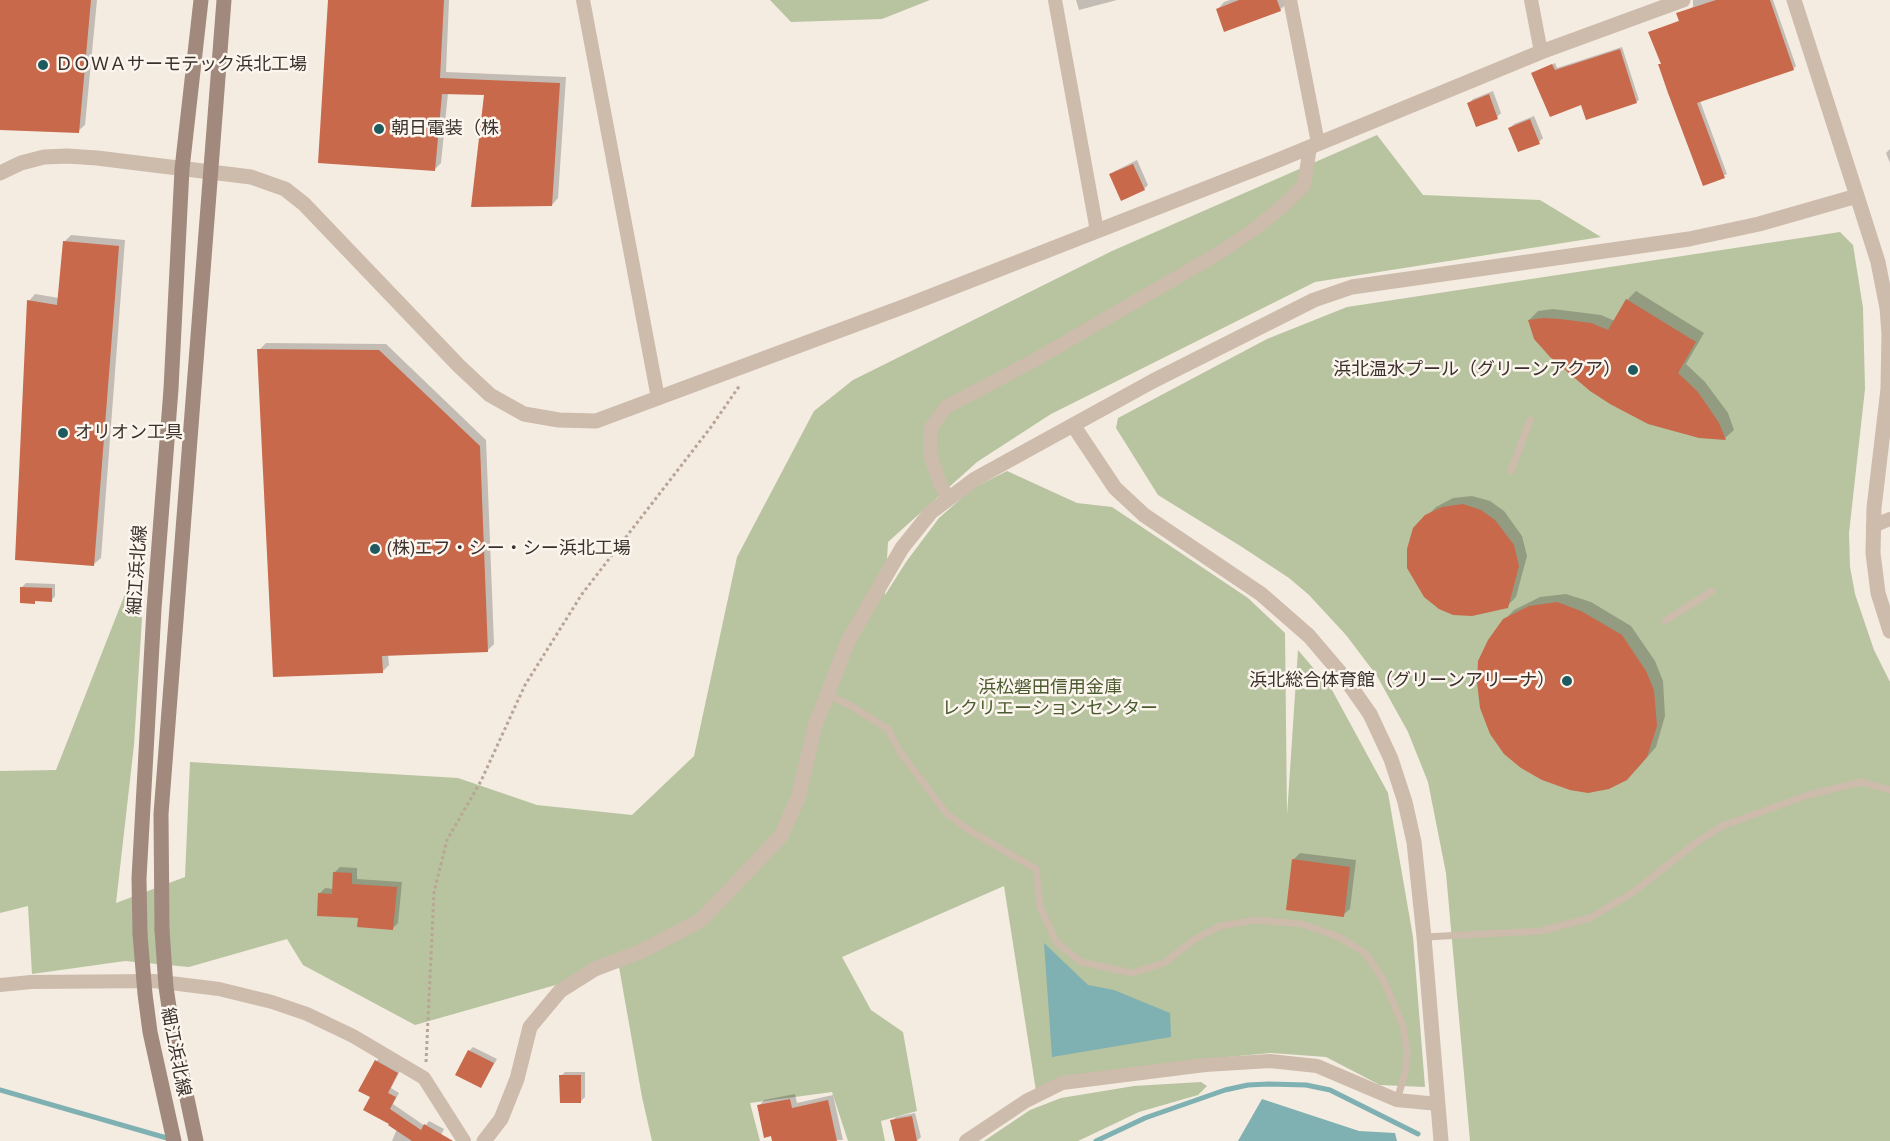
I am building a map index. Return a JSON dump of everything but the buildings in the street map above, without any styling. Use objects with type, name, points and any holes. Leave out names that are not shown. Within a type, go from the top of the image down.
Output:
[{"type":"main road","name":"細江浜北線","points":[[174,1141],[150,1032],[145,994],[140,934],[140,866],[183,169],[201,0]]},
{"type":"main road","name":"細江浜北線","points":[[196,1141],[172,1027],[162,930],[161,814],[225,0]]},
{"type":"street","points":[[583,0],[620,207],[658,398]]},
{"type":"street","points":[[1055,0],[1097,231]]},
{"type":"street","points":[[948,498],[940,484],[930,454],[930,429],[946,407],[1033,361],[1219,253],[1256,228],[1304,185],[1314,145],[1290,0]]},
{"type":"street","points":[[1531,0],[1542,52]]},
{"type":"street","points":[[0,174],[21,163],[44,157],[67,156],[252,177],[285,189],[304,204],[459,366],[490,395],[524,414],[560,420],[596,421],[908,305],[1314,145],[1542,52],[1683,0]]},
{"type":"street","points":[[1794,0],[1878,262],[1887,308],[1889,334],[1886,422],[1873,526],[1873,553],[1878,593],[1890,632]]},
{"type":"street","points":[[484,1141],[501,1119],[517,1079],[530,1027],[560,991],[595,969],[642,951],[701,920],[781,836],[798,798],[815,726],[848,641],[902,548],[931,512],[975,479],[1153,381],[1314,300],[1352,287],[1689,239],[1759,224],[1857,196]]},
{"type":"street","points":[[1073,426],[1114,488],[1144,515],[1261,594],[1309,636],[1344,677],[1370,714],[1391,759],[1405,802],[1414,842],[1425,937],[1441,1141]]},
{"type":"street","points":[[1873,526],[1890,519]]},
{"type":"street","points":[[0,985],[31,982],[154,981],[219,989],[272,1002],[307,1014],[353,1036],[424,1078],[464,1141]]},
{"type":"street","points":[[966,1141],[1026,1101],[1062,1083],[1205,1065],[1270,1061],[1317,1066],[1397,1100],[1438,1104]]},
{"type":"lane","points":[[1511,471],[1530,420]]},
{"type":"lane","points":[[1665,621],[1712,591]]},
{"type":"lane","points":[[827,694],[888,729],[900,753],[947,814],[967,829],[1036,869],[1040,906],[1056,942],[1081,962],[1132,973],[1164,963],[1195,939],[1220,926],[1256,920],[1302,924],[1340,937],[1365,953],[1384,981],[1402,1026],[1407,1053],[1405,1074],[1397,1100]]},
{"type":"lane","points":[[1425,937],[1541,931],[1590,918],[1632,893],[1697,842],[1722,826],[1808,795],[1862,782],[1890,790]]},
{"type":"path","points":[[424,1078],[434,892],[447,840],[481,781],[525,684],[582,594],[711,427],[757,361]]},
{"type":"green space","points":[[770,0],[930,0],[882,19],[791,22]]},
{"type":"green space","name":"浜松磐田信用金庫 レクリエーションセンター","points":[[1377,135],[1423,195],[1540,200],[1601,237],[1315,282],[1051,414],[977,462],[888,542],[885,595],[939,518],[973,488],[1007,471],[1077,503],[1112,507],[1248,598],[1285,633],[1287,815],[1298,650],[1332,690],[1388,793],[1413,937],[1425,1087],[1380,1085],[1326,1057],[1271,1053],[1183,1061],[1056,1080],[1036,1091],[1004,886],[842,957],[871,1010],[903,1032],[917,1111],[881,1121],[885,1141],[848,1141],[832,1092],[750,1103],[760,1141],[652,1141],[619,967],[415,1025],[303,965],[287,939],[189,967],[125,961],[32,974],[28,906],[0,913],[0,771],[56,770],[125,594],[142,618],[134,745],[116,903],[185,877],[190,762],[458,778],[537,805],[632,815],[694,756],[737,557],[814,411],[853,380],[1112,251]]},
{"type":"green space","points":[[1840,232],[1853,245],[1863,308],[1865,389],[1849,533],[1850,567],[1855,594],[1874,650],[1890,682],[1890,1141],[1470,1141],[1446,873],[1428,782],[1408,732],[1377,676],[1346,635],[1309,595],[1289,578],[1158,495],[1116,428],[1118,418],[1267,339],[1347,307]]},
{"type":"green space","points":[[1201,1082],[1207,1086],[1198,1095],[1139,1112],[1078,1141],[984,1141],[1030,1110],[1061,1098],[1134,1086]]},
{"type":"water","points":[[1044,943],[1088,985],[1114,990],[1170,1013],[1171,1037],[1052,1057]]},
{"type":"water","points":[[1262,1099],[1359,1131],[1395,1133],[1397,1141],[1238,1141]]},
{"type":"waterway","points":[[1096,1141],[1145,1118],[1225,1090],[1248,1085],[1269,1084],[1306,1085],[1330,1090],[1418,1134]]},
{"type":"waterway","points":[[0,1090],[170,1139]]},
{"type":"place","name":"ＤＯＷＡサーモテック浜北工場","points":[[43,65]]},
{"type":"place","name":"朝日電装（株","points":[[379,129]]},
{"type":"place","name":"浜北温水プール（グリーンアクア）","points":[[1633,370]]},
{"type":"place","name":"オリオン工具","points":[[63,433]]},
{"type":"place","name":"(株)エフ・シー・シー浜北工場","points":[[375,549]]},
{"type":"place","name":"浜北総合体育館（グリーンアリーナ）","points":[[1567,681]]}]
